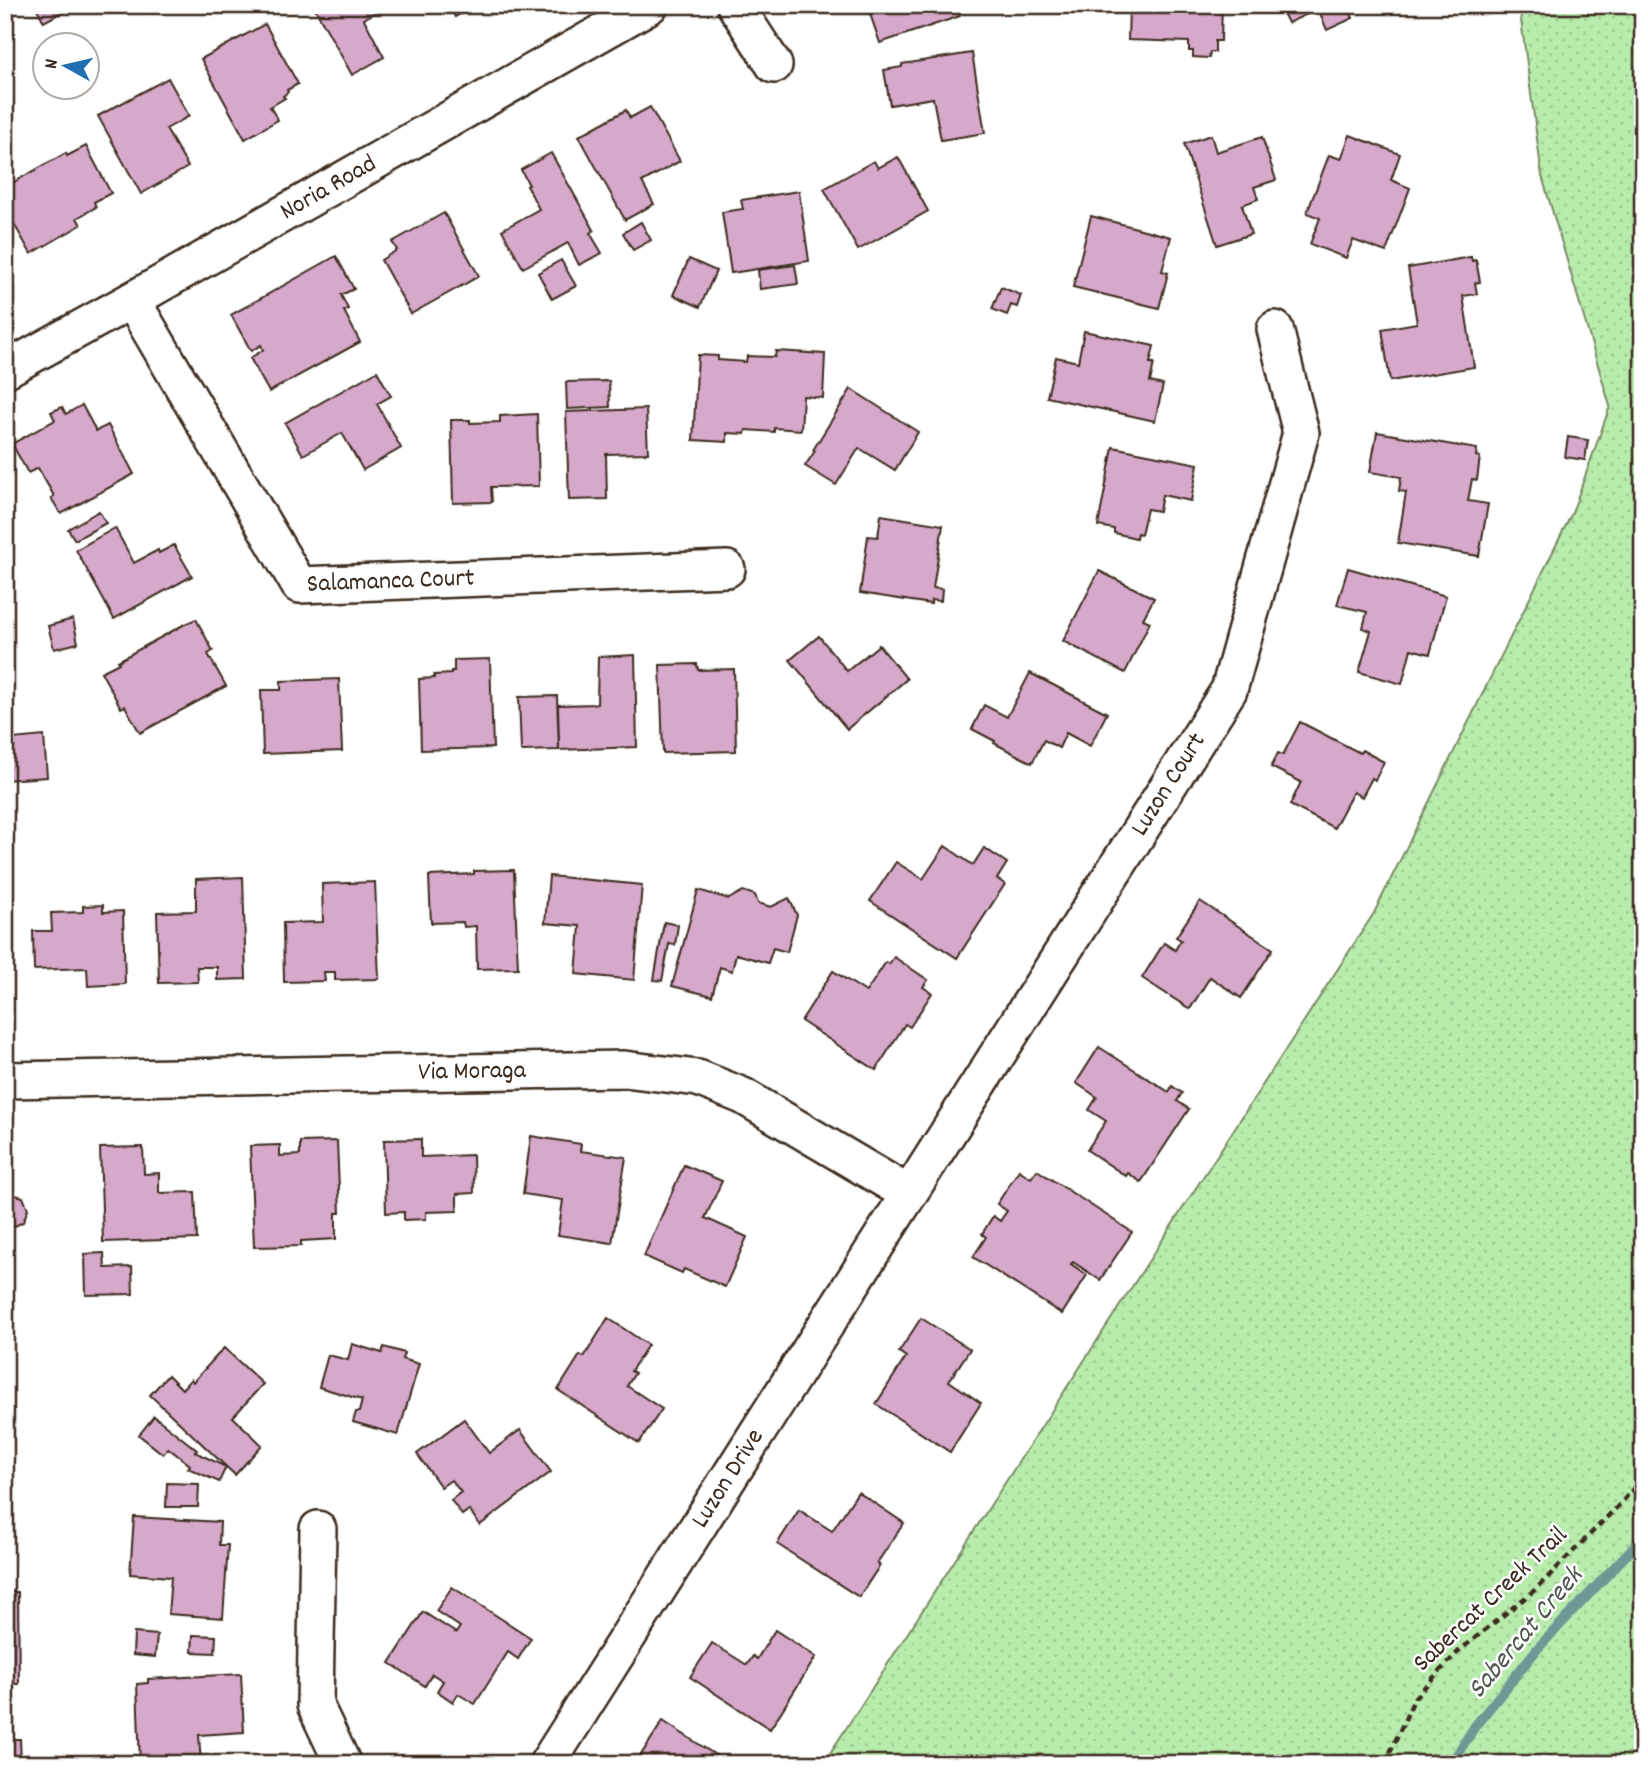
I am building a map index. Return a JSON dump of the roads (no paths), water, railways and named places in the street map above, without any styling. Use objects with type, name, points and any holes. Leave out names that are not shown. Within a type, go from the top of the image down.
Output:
[{"type":"street","name":"Noria Road","points":[[5,369],[132,300],[650,5]]},
{"type":"street","points":[[735,5],[774,65]]},
{"type":"street","name":"Salamanca Court","points":[[132,300],[299,585],[727,569]]},
{"type":"street","name":"Luzon Court","points":[[909,1194],[1229,690],[1301,433],[1275,329]]},
{"type":"street","name":"Via Moraga","points":[[5,1080],[624,1069],[698,1078],[743,1096],[909,1194]]},
{"type":"street","name":"Luzon Drive","points":[[547,1764],[909,1194]]},
{"type":"street","points":[[318,1530],[315,1705],[343,1764]]},
{"type":"waterway","name":"Sabercat Creek","points":[[1451,1764],[1475,1726],[1538,1648],[1643,1537]]}]
